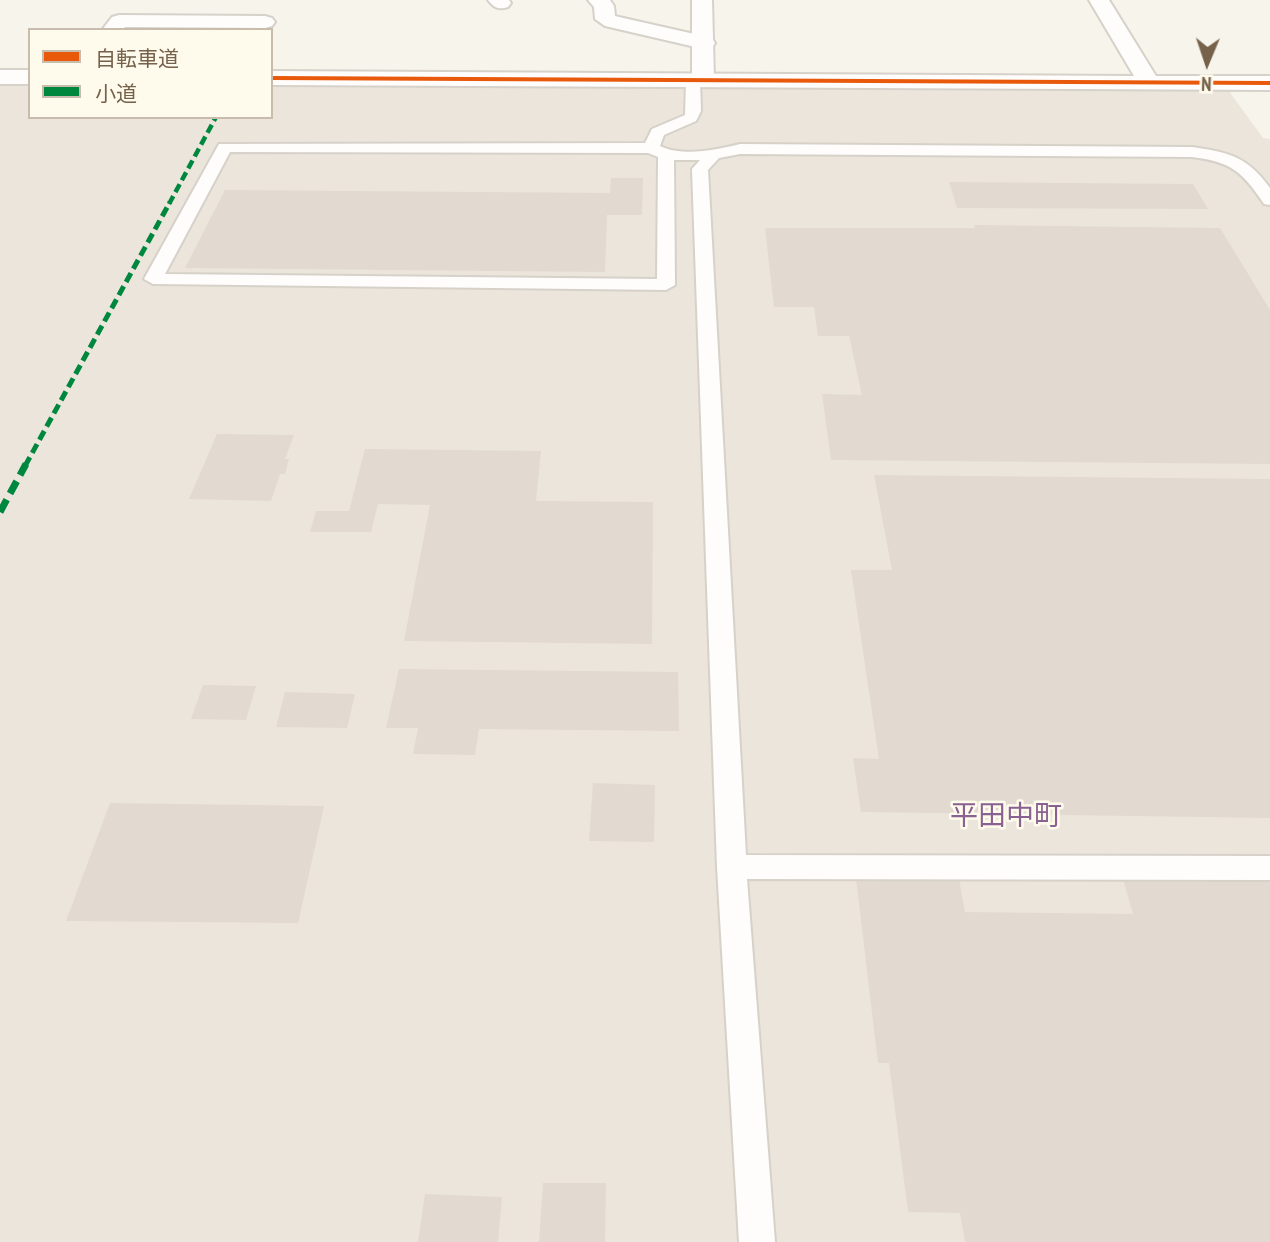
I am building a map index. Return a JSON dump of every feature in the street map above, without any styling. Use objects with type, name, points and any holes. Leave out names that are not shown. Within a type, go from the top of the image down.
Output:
[{"type":"street","points":[[116,25],[136,0]]},
{"type":"street","points":[[598,0],[604,6],[605,19],[612,22],[704,43]]},
{"type":"street","points":[[698,80],[704,43],[702,0]]},
{"type":"street","points":[[1099,0],[1149,82]]},
{"type":"street","points":[[116,25],[263,26],[274,4],[253,1]]},
{"type":"street","points":[[0,77],[28,77]]},
{"type":"street","points":[[273,78],[1270,83]]},
{"type":"lane","points":[[698,80],[691,118],[657,132],[659,151],[666,285],[153,279],[225,147],[659,151],[714,155],[740,149],[1192,152],[1239,162],[1250,170],[1270,200]]},
{"type":"lane","points":[[714,155],[699,169],[732,867],[757,1242]]},
{"type":"lane","points":[[732,867],[1270,868]]},
{"type":"shaded area","points":[[0,81],[28,81],[28,119],[273,119],[273,82],[1226,87],[1263,138],[1270,139],[1270,1242],[0,1242]]},
{"type":"building","points":[[611,178],[643,178],[642,215],[607,215],[605,272],[185,268],[225,190],[610,193]]},
{"type":"building","points":[[949,182],[1193,184],[1208,209],[957,208]]},
{"type":"building","points":[[974,225],[1220,228],[1270,310],[1270,464],[831,460],[822,394],[862,395],[849,336],[818,336],[814,307],[774,307],[765,228],[975,228]]},
{"type":"building","points":[[217,434],[294,435],[285,459],[289,459],[285,474],[280,474],[271,501],[189,499]]},
{"type":"building","points":[[365,449],[541,451],[536,501],[653,502],[652,644],[404,641],[430,505],[378,504],[371,532],[310,532],[316,511],[349,511]]},
{"type":"building","points":[[874,475],[1270,479],[1270,818],[861,812],[853,758],[879,759],[851,570],[892,570]]},
{"type":"building","points":[[399,669],[678,672],[679,731],[479,729],[475,755],[413,754],[418,728],[386,728]]},
{"type":"building","points":[[203,685],[256,686],[246,720],[191,719]]},
{"type":"building","points":[[285,692],[355,694],[347,728],[276,727]]},
{"type":"building","points":[[593,783],[655,785],[654,842],[589,841]]},
{"type":"building","points":[[110,803],[324,806],[298,923],[66,921]]},
{"type":"building","points":[[856,878],[959,879],[965,912],[1133,914],[1123,879],[1270,881],[1270,1242],[965,1242],[960,1213],[908,1212],[889,1063],[878,1063]]},
{"type":"building","points":[[543,1183],[606,1183],[605,1242],[539,1242]]},
{"type":"building","points":[[425,1194],[502,1197],[498,1242],[418,1242]]},
{"type":"marked path","points":[[0,512],[215,119]]},
{"type":"cycle path","points":[[273,78],[1270,83]]},
{"type":"district","name":"平田中町","points":[[1006,817]]}]
